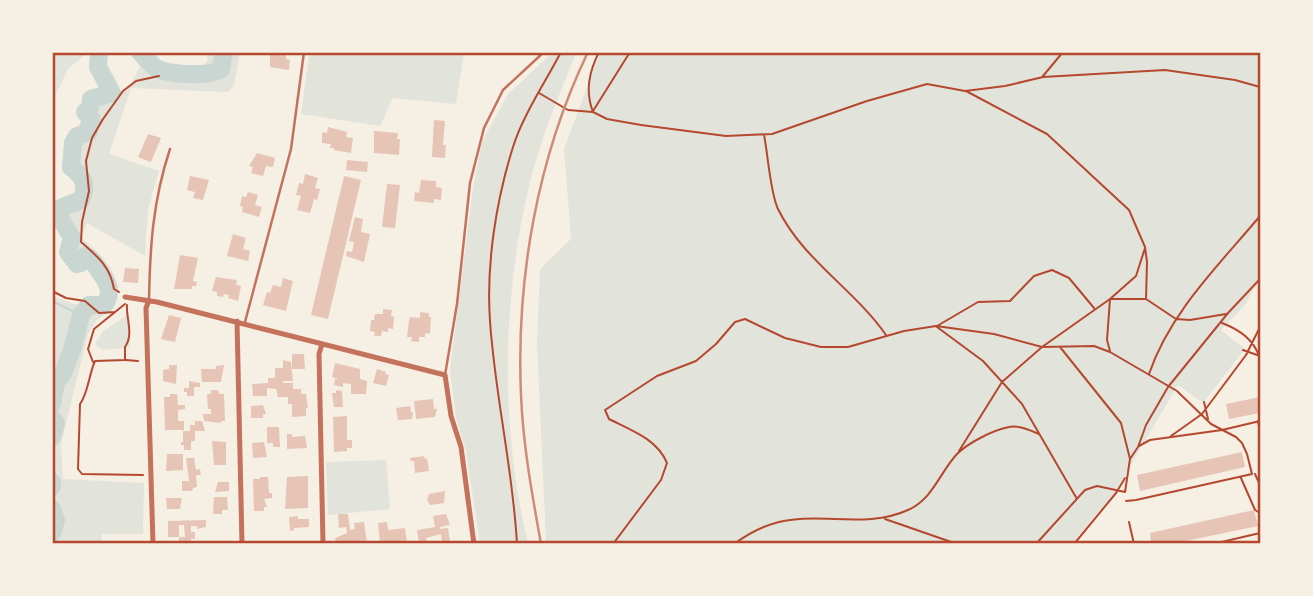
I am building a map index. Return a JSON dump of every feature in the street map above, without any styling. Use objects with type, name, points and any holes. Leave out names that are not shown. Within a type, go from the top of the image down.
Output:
[{"type":"street","points":[[125,296],[237,321],[444,375],[451,416],[461,447],[474,544]]},
{"type":"street","points":[[149,300],[146,308],[153,544]]},
{"type":"street","points":[[237,321],[242,544]]},
{"type":"street","points":[[322,344],[319,354],[323,544]]},
{"type":"lane","points":[[244,323],[288,160],[304,52]]},
{"type":"lane","points":[[444,375],[457,304],[470,183],[484,128],[503,90],[544,52]]},
{"type":"lane","points":[[149,300],[152,225],[162,172],[170,149]]},
{"type":"path","points":[[517,544],[515,503],[505,449],[490,320],[491,258],[513,145],[561,52]]},
{"type":"path","points":[[593,112],[588,100],[588,87],[591,68],[598,52]]},
{"type":"path","points":[[593,112],[629,52]]},
{"type":"path","points":[[1043,77],[1063,52]]},
{"type":"path","points":[[965,91],[1043,77],[1165,70],[1236,79],[1261,87]]},
{"type":"path","points":[[125,296],[114,289],[110,273],[96,253],[81,242],[82,222],[90,186],[86,161],[88,147],[123,91],[136,81],[159,76]]},
{"type":"path","points":[[539,93],[568,110],[593,112],[607,119],[726,136],[772,134],[867,101],[927,84],[965,91],[1047,134],[1129,210],[1145,247],[1146,299]]},
{"type":"path","points":[[764,134],[777,207],[803,249],[871,314],[886,336]]},
{"type":"path","points":[[1149,376],[1157,352],[1176,319],[1221,261],[1261,216]]},
{"type":"path","points":[[734,544],[772,524],[812,519],[883,519],[911,509],[930,494],[1002,382],[1042,347],[1110,299],[1136,276],[1145,247]]},
{"type":"path","points":[[613,544],[661,480],[667,463],[661,449],[609,419],[605,410],[657,376],[696,361],[716,344],[735,322],[745,319],[785,338],[821,347],[848,347],[936,326],[978,302],[1010,301],[1034,276],[1052,270],[1069,278],[1095,309]]},
{"type":"path","points":[[1036,544],[1085,490],[1097,486],[1125,492],[1130,459],[1168,387],[1228,313],[1261,278]]},
{"type":"path","points":[[1255,285],[1261,289]]},
{"type":"path","points":[[52,292],[89,306],[99,313],[115,312]]},
{"type":"path","points":[[1110,299],[1146,299],[1176,319],[1209,318],[1228,313]]},
{"type":"path","points":[[1110,299],[1107,340],[1110,352]]},
{"type":"path","points":[[125,360],[125,346],[128,344],[130,332],[126,316],[127,302],[94,328],[90,337],[88,349],[94,362],[84,400],[80,404],[80,472],[151,475]]},
{"type":"path","points":[[1221,322],[1234,328],[1253,343],[1260,356]]},
{"type":"path","points":[[936,326],[994,334],[1042,347],[1082,345],[1110,352],[1177,391],[1208,420],[1242,443],[1247,454],[1252,474],[1126,501]]},
{"type":"path","points":[[936,326],[983,361],[1022,404],[1077,499]]},
{"type":"path","points":[[1171,436],[1202,414],[1248,351],[1261,327]]},
{"type":"path","points":[[1060,346],[1121,423],[1130,459]]},
{"type":"path","points":[[1243,350],[1260,356]]},
{"type":"path","points":[[94,362],[148,361]]},
{"type":"path","points":[[1204,402],[1208,420]]},
{"type":"path","points":[[1138,447],[1150,440],[1222,430],[1260,421],[1261,432]]},
{"type":"path","points":[[958,454],[973,443],[1010,427],[1027,428],[1040,434]]},
{"type":"path","points":[[1073,544],[1117,491],[1127,474]]},
{"type":"path","points":[[1255,474],[1261,485]]},
{"type":"path","points":[[1241,477],[1255,510],[1261,513]]},
{"type":"path","points":[[883,519],[957,544]]},
{"type":"path","points":[[1129,522],[1134,544]]},
{"type":"path","points":[[1213,544],[1261,533]]},
{"type":"shaded area","points":[[53,52],[87,53],[68,69],[53,100]]},
{"type":"shaded area","points":[[319,52],[464,53],[456,104],[393,98],[380,126],[301,114],[309,56]]},
{"type":"shaded area","points":[[205,53],[240,53],[234,85],[228,92],[131,88],[109,154],[159,171],[148,210],[145,256],[87,223],[82,238],[110,267],[116,281],[116,292],[114,307],[96,321],[88,334],[61,444],[63,479],[144,483],[143,534],[102,534],[101,543],[53,544],[53,296],[80,306],[99,299],[104,284],[91,271],[79,271],[70,264],[65,236],[53,210],[56,206],[80,199],[84,180],[73,164],[79,140],[87,139],[94,125],[96,101],[108,100],[115,90],[127,91],[147,54],[166,67],[202,71],[208,59]]},
{"type":"shaded area","points":[[552,53],[576,53],[548,124],[526,199],[512,284],[509,327],[509,415],[519,501],[528,543],[480,544],[466,451],[456,418],[450,369],[473,188],[482,142],[508,94]]},
{"type":"shaded area","points":[[600,53],[1260,53],[1260,283],[1255,285],[1246,304],[1221,330],[1245,349],[1203,403],[1178,385],[1114,493],[1072,543],[546,543],[537,343],[540,269],[571,239],[564,149]]},
{"type":"shaded area","points":[[126,316],[130,319],[130,347],[104,350],[97,347],[96,342],[103,331]]},
{"type":"shaded area","points":[[386,460],[390,509],[328,515],[326,462]]},
{"type":"building","points":[[270,52],[286,52],[286,59],[290,60],[289,70],[270,67]]},
{"type":"building","points":[[434,120],[445,121],[445,158],[432,157]]},
{"type":"building","points":[[328,127],[347,132],[346,137],[353,138],[351,153],[334,150],[330,148],[331,144],[322,143],[322,132],[327,133]]},
{"type":"building","points":[[374,131],[398,133],[399,155],[374,153]]},
{"type":"building","points":[[148,134],[161,138],[151,162],[138,157]]},
{"type":"building","points":[[257,153],[275,158],[273,167],[266,166],[263,176],[251,173],[253,167],[249,166]]},
{"type":"building","points":[[347,160],[368,162],[367,172],[346,170]]},
{"type":"building","points":[[305,174],[318,178],[315,188],[320,189],[310,213],[297,210],[301,196],[296,195],[299,183],[303,184]]},
{"type":"building","points":[[190,176],[209,180],[203,200],[193,198],[195,192],[187,190]]},
{"type":"building","points":[[344,176],[361,180],[328,319],[311,315]]},
{"type":"building","points":[[421,180],[436,181],[436,187],[442,188],[441,200],[434,199],[434,203],[414,201],[415,192],[419,193]]},
{"type":"building","points":[[387,184],[400,185],[395,228],[382,227]]},
{"type":"building","points":[[248,192],[258,195],[255,205],[262,207],[259,217],[242,212],[242,196],[246,197]]},
{"type":"building","points":[[355,217],[363,219],[361,232],[370,234],[364,262],[346,256],[347,251],[352,252],[354,242],[349,241]]},
{"type":"building","points":[[233,234],[246,238],[243,249],[250,251],[248,261],[227,256]]},
{"type":"building","points":[[180,255],[198,258],[193,281],[197,282],[192,289],[174,289]]},
{"type":"building","points":[[125,268],[139,269],[138,283],[123,282]]},
{"type":"building","points":[[216,277],[237,280],[236,285],[241,286],[238,301],[228,298],[229,295],[217,296],[217,292],[212,291]]},
{"type":"building","points":[[283,278],[293,281],[286,311],[263,305],[267,292],[270,293],[273,285],[281,287]]},
{"type":"building","points":[[383,309],[392,310],[393,329],[388,328],[388,332],[382,331],[381,336],[374,336],[375,332],[370,331],[371,320],[374,320],[375,314],[383,314]]},
{"type":"building","points":[[420,312],[429,313],[431,317],[430,334],[425,333],[425,337],[419,337],[419,342],[411,341],[412,337],[407,337],[409,320],[410,317],[420,318]]},
{"type":"building","points":[[169,315],[181,318],[175,342],[161,339]]},
{"type":"building","points":[[292,354],[304,354],[305,369],[292,369]]},
{"type":"building","points":[[283,360],[291,362],[293,381],[283,383],[293,383],[293,389],[301,389],[301,394],[306,394],[306,416],[292,417],[292,404],[288,404],[288,397],[278,397],[276,389],[267,388],[267,396],[253,396],[252,384],[268,383],[268,378],[275,378],[275,368],[283,368]]},
{"type":"building","points":[[335,363],[360,369],[360,379],[367,381],[366,394],[351,394],[351,384],[343,383],[343,387],[334,385],[335,379],[338,379],[332,377]]},
{"type":"building","points":[[169,365],[177,365],[176,384],[163,381],[163,370],[169,369]]},
{"type":"building","points":[[224,365],[221,382],[202,382],[201,369],[216,369],[216,366]]},
{"type":"building","points":[[377,369],[389,375],[386,386],[373,383]]},
{"type":"building","points":[[189,381],[200,383],[200,387],[194,387],[194,396],[187,396],[187,392],[184,392],[184,388],[189,388]]},
{"type":"building","points":[[211,390],[224,394],[225,421],[221,423],[204,421],[203,414],[211,414],[207,394],[211,394]]},
{"type":"building","points":[[336,390],[342,391],[343,407],[334,407],[332,393],[336,393]]},
{"type":"building","points":[[170,394],[177,394],[178,405],[185,405],[185,409],[178,410],[178,421],[184,421],[184,430],[165,430],[164,397],[170,397]]},
{"type":"building","points":[[1260,397],[1260,413],[1229,419],[1226,404]]},
{"type":"building","points":[[433,399],[434,409],[437,409],[435,417],[416,419],[414,401]]},
{"type":"building","points":[[263,405],[266,414],[263,414],[263,418],[251,418],[251,406]]},
{"type":"building","points":[[410,406],[412,419],[398,420],[396,408]]},
{"type":"building","points":[[347,416],[347,440],[352,440],[352,448],[334,452],[333,417]]},
{"type":"building","points":[[195,421],[202,421],[205,431],[195,431],[191,450],[184,450],[184,445],[181,445],[183,431],[190,431],[190,425],[195,425]]},
{"type":"building","points":[[267,427],[279,427],[280,447],[267,443]]},
{"type":"building","points":[[287,434],[292,434],[292,437],[305,436],[307,448],[287,449]]},
{"type":"building","points":[[212,441],[226,442],[226,465],[214,465]]},
{"type":"building","points":[[264,442],[267,457],[253,458],[252,443]]},
{"type":"building","points":[[1242,452],[1245,467],[1140,491],[1137,475]]},
{"type":"building","points":[[167,454],[183,454],[183,470],[166,471]]},
{"type":"building","points":[[186,458],[194,458],[196,470],[200,469],[201,475],[196,475],[197,487],[192,491],[182,491],[182,481],[189,481]]},
{"type":"building","points":[[410,458],[427,458],[429,471],[415,473],[414,461]]},
{"type":"building","points":[[308,476],[308,508],[285,509],[287,477]]},
{"type":"building","points":[[268,477],[272,498],[264,499],[267,507],[264,507],[264,511],[254,511],[253,479]]},
{"type":"building","points":[[218,482],[229,482],[229,491],[215,492]]},
{"type":"building","points":[[445,491],[444,503],[430,505],[427,500],[429,494]]},
{"type":"building","points":[[214,497],[227,497],[228,510],[222,510],[222,514],[213,514]]},
{"type":"building","points":[[166,498],[182,498],[180,509],[167,509]]},
{"type":"building","points":[[1254,510],[1258,526],[1176,543],[1151,543],[1150,533]]},
{"type":"building","points":[[338,514],[348,514],[350,530],[355,529],[354,523],[364,522],[367,543],[336,543],[335,538],[347,533],[346,527],[339,528]]},
{"type":"building","points":[[446,514],[450,525],[440,529],[448,528],[450,542],[442,543],[441,534],[426,538],[427,543],[419,543],[417,530],[435,527],[433,516]]},
{"type":"building","points":[[298,516],[298,519],[309,519],[309,527],[294,528],[290,531],[289,517]]},
{"type":"building","points":[[206,520],[206,527],[197,529],[197,526],[191,526],[195,539],[191,539],[191,542],[179,542],[179,537],[168,537],[168,521]],"holes":[[[179,525],[184,525],[185,537],[179,537]]]},
{"type":"building","points":[[387,522],[388,530],[405,528],[407,542],[380,543],[378,523]]},
{"type":"waterway","points":[[52,404],[56,382],[63,373],[72,350],[81,315],[89,305],[104,305],[109,295],[106,281],[92,260],[85,256],[81,263],[77,264],[68,252],[72,238],[56,211],[81,200],[83,182],[71,167],[73,143],[77,136],[89,132],[92,120],[85,112],[90,108],[91,99],[112,93],[98,67],[99,52]]},
{"type":"waterway","points":[[140,52],[156,68],[189,74],[221,69],[224,52]]},
{"type":"waterway","points":[[52,301],[81,315]]},
{"type":"waterway","points":[[52,418],[56,423],[52,437]]},
{"type":"waterway","points":[[52,482],[52,487]]},
{"type":"waterway","points":[[52,509],[56,520],[52,533]]},
{"type":"railway","points":[[541,544],[528,470],[522,414],[522,307],[543,177],[570,92],[588,52]]}]
